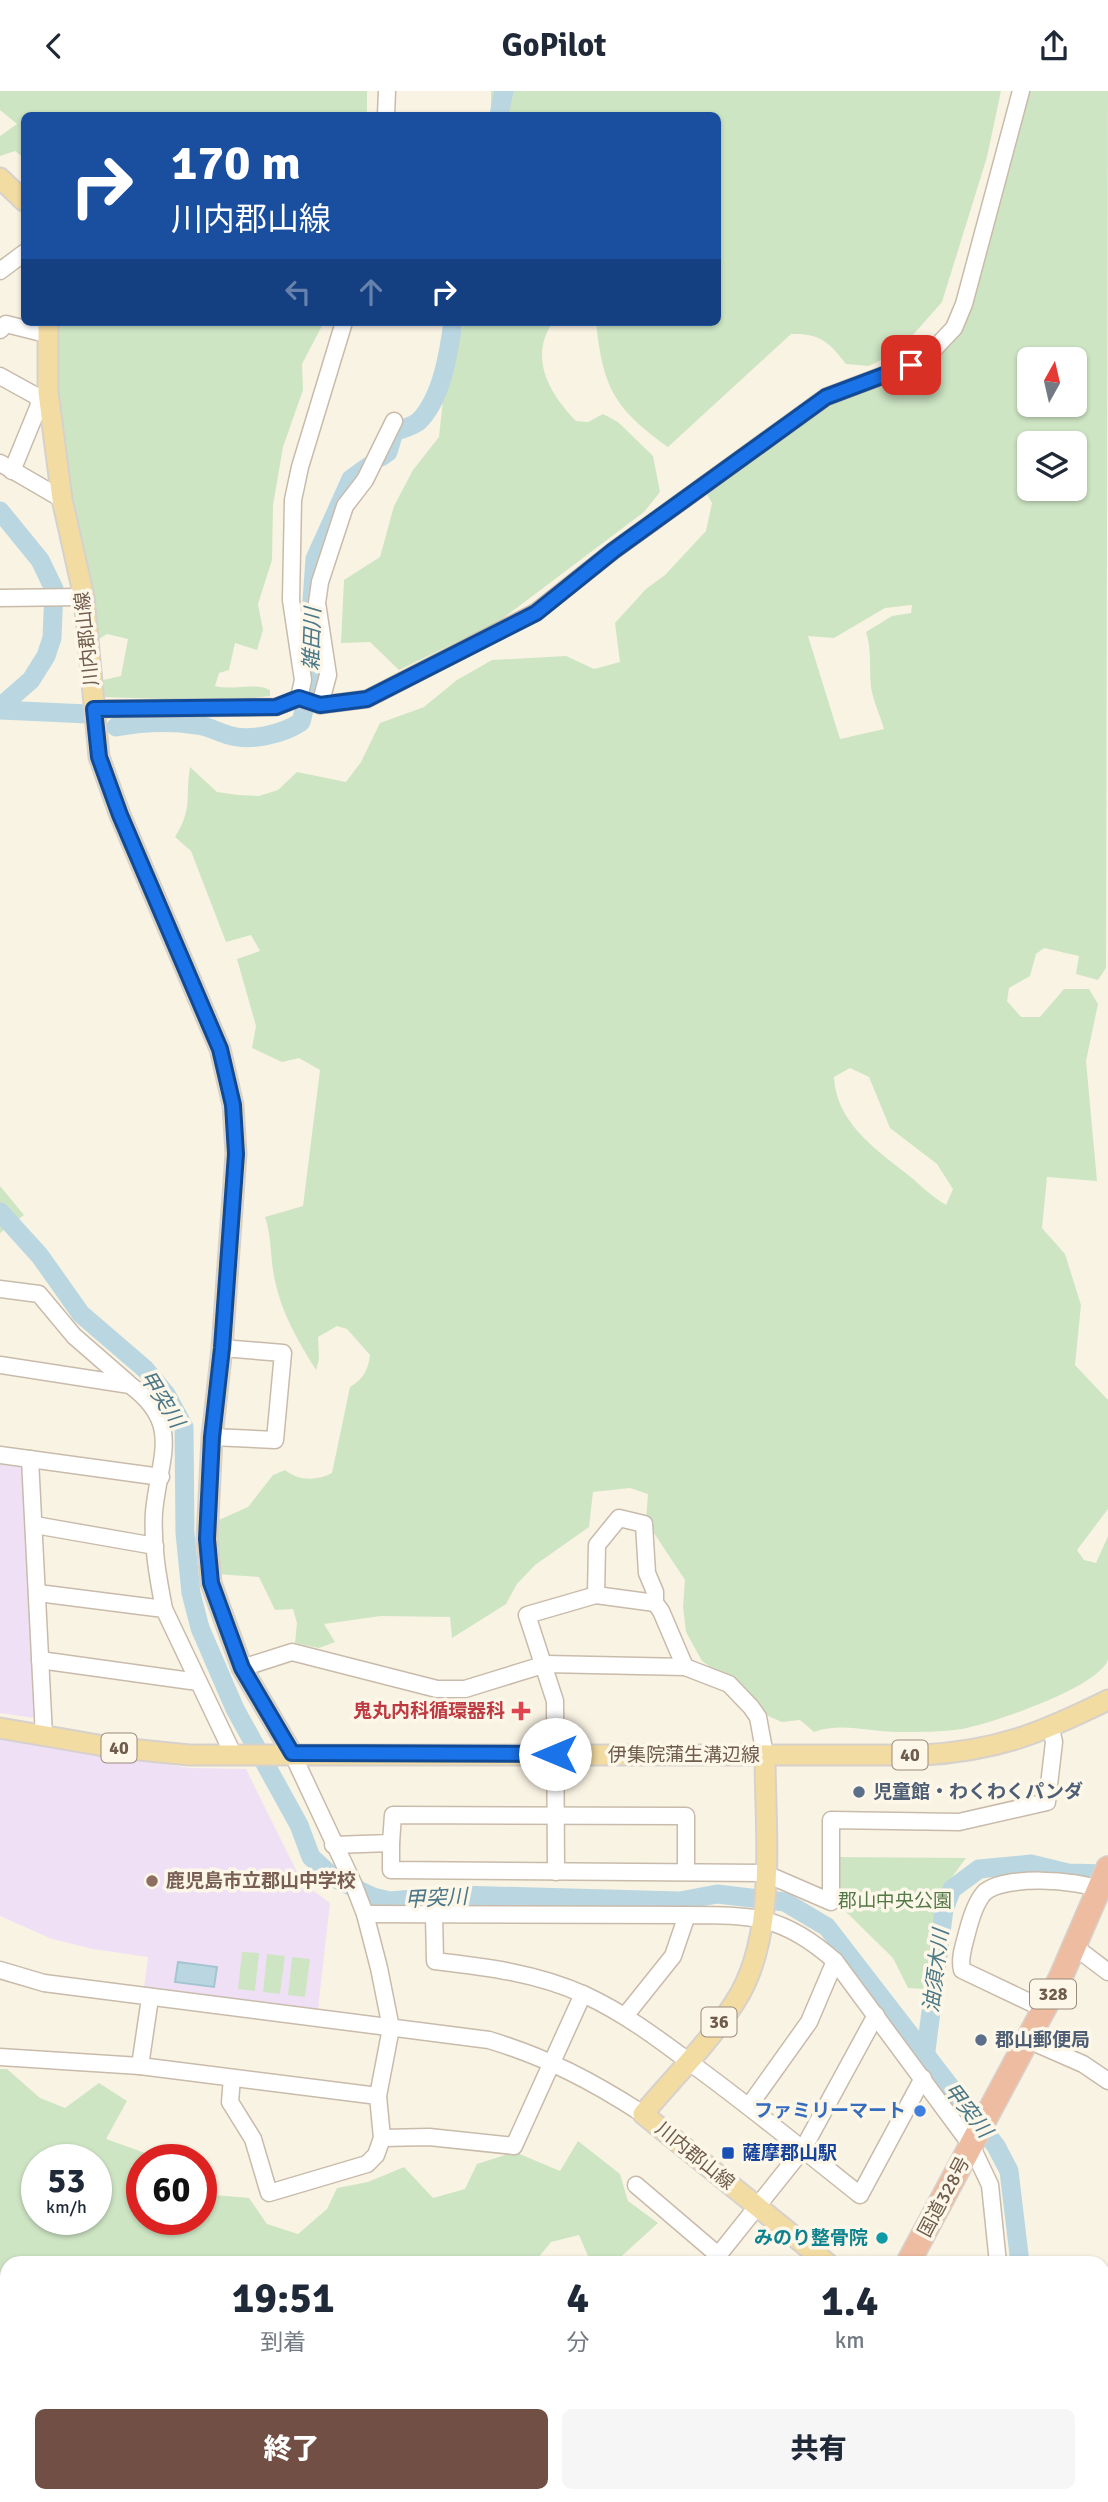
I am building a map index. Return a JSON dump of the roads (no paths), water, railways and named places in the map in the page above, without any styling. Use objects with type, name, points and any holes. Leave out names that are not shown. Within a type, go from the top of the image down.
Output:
[{"type":"highway","name":"国道328号","points":[[912,2256],[1044,2009],[1075,1947],[1103,1881]]},
{"type":"main road","points":[[0,178],[21,198]]},
{"type":"main road","name":"川内郡山線","points":[[47,328],[48,392],[99,757],[120,815],[220,1049],[233,1105],[236,1154],[222,1348],[212,1437],[207,1539],[211,1583],[242,1668],[292,1753]]},
{"type":"main road","name":"伊集院蒲生溝辺線","points":[[0,1728],[157,1753],[237,1756],[292,1753],[765,1755],[962,1752],[1004,1745],[1051,1728],[1108,1700]]},
{"type":"main road","name":"川内郡山線","points":[[765,1755],[764,1916],[758,1950],[748,1979],[735,2002],[689,2062],[643,2114],[818,2256]]},
{"type":"street","points":[[386,112],[387,91]]},
{"type":"street","points":[[94,709],[276,707],[299,698],[319,705],[367,699],[536,613],[613,551],[826,397],[911,365],[935,348],[954,328],[964,304],[1021,91]]},
{"type":"street","points":[[0,271],[21,255]]},
{"type":"street","points":[[0,330],[6,324],[21,325]]},
{"type":"street","points":[[26,326],[47,328]]},
{"type":"street","points":[[299,698],[303,680],[291,600],[293,500],[300,467],[343,326]]},
{"type":"street","points":[[0,376],[38,397],[39,405],[6,467],[62,499]]},
{"type":"street","points":[[319,705],[328,675],[317,603],[320,582],[345,506],[365,480],[394,421]]},
{"type":"street","points":[[0,598],[77,598]]},
{"type":"street","points":[[0,1289],[38,1294],[75,1336],[145,1396],[159,1412],[164,1434],[161,1477],[154,1512],[155,1546],[164,1609],[237,1756]]},
{"type":"street","points":[[212,1437],[275,1440],[283,1353],[222,1348]]},
{"type":"street","points":[[0,1365],[130,1385]]},
{"type":"street","points":[[0,1455],[161,1477]]},
{"type":"street","points":[[30,1459],[44,1735]]},
{"type":"street","points":[[596,1595],[597,1545],[619,1518],[645,1524],[648,1573],[655,1592],[654,1603]]},
{"type":"street","points":[[35,1525],[155,1546]]},
{"type":"street","points":[[38,1593],[164,1609]]},
{"type":"street","points":[[556,1872],[555,1700],[546,1664],[541,1659],[527,1615],[596,1595],[654,1603],[662,1611],[685,1667]]},
{"type":"street","points":[[242,1668],[292,1652],[437,1689],[456,1689],[546,1664],[685,1667],[729,1684],[751,1707],[758,1717],[765,1755]]},
{"type":"street","points":[[40,1660],[198,1682]]},
{"type":"street","points":[[687,1871],[687,1816],[393,1815],[391,1870],[687,1871],[764,1876],[831,1902],[831,1820],[959,1822],[1048,1802],[1054,1742],[1051,1728]]},
{"type":"street","points":[[232,2078],[230,2102],[253,2139],[269,2193],[368,2164],[376,2155],[382,2138],[378,2096],[390,2028],[365,1914],[292,1753]]},
{"type":"street","points":[[333,1845],[391,1843]]},
{"type":"street","points":[[1044,2009],[962,1970],[967,1929],[981,1898],[996,1885],[1012,1882],[1084,1884],[1103,1881]]},
{"type":"street","points":[[365,1914],[764,1916],[790,1928],[835,1961],[973,2142],[990,2185],[997,2256]]},
{"type":"street","points":[[434,1914],[435,1961],[498,1968],[583,1994],[625,2016],[749,2106],[860,2195],[923,2078]]},
{"type":"street","points":[[625,2016],[673,1956],[687,1915]]},
{"type":"street","points":[[1075,1947],[1105,1967]]},
{"type":"street","points":[[749,2106],[809,2022],[835,1961]]},
{"type":"street","points":[[0,1970],[44,1983],[489,2041],[554,2062],[597,2084],[643,2114]]},
{"type":"street","points":[[382,2138],[429,2137],[514,2146],[583,1994]]},
{"type":"street","points":[[140,2066],[150,1998]]},
{"type":"street","points":[[717,2256],[803,2149],[876,2015]]},
{"type":"street","points":[[1028,2040],[1083,2064],[1108,2081]]},
{"type":"street","points":[[0,2057],[140,2066],[378,2096]]},
{"type":"street","points":[[636,2185],[712,2256]]},
{"type":"water","points":[[178,1962],[217,1967],[214,1987],[175,1982]]},
{"type":"waterway","name":"雑田川","points":[[500,112],[504,91]]},
{"type":"waterway","name":"雑田川","points":[[381,457],[388,452],[394,432],[417,423],[433,400],[443,374],[452,326]]},
{"type":"waterway","name":"雑田川","points":[[116,727],[156,723],[187,724],[246,738],[276,733],[301,722],[313,675],[311,614],[315,559],[351,479],[369,466]]},
{"type":"waterway","name":"甲突川","points":[[0,511],[40,560],[54,589],[52,638],[46,656],[31,680],[0,707]]},
{"type":"waterway","name":"雑田川","points":[[0,710],[88,714]]},
{"type":"waterway","name":"甲突川","points":[[0,1212],[40,1256],[81,1314],[145,1369],[166,1394],[184,1427],[185,1533],[191,1593],[200,1628],[235,1709],[299,1825],[311,1857],[334,1878],[373,1897],[390,1901],[458,1895],[680,1901],[717,1894],[785,1902],[827,1927],[996,2146],[1009,2171],[1019,2256]]},
{"type":"waterway","name":"油須木川","points":[[926,2051],[944,1909],[952,1889],[979,1869],[1031,1864],[1068,1873],[1108,1874]]},
{"type":"place","name":"鬼丸内科循環器科","points":[[521,1711]]},
{"type":"place","name":"児童館・わくわくパンダ","points":[[859,1792]]},
{"type":"place","name":"鹿児島市立郡山中学校","points":[[152,1881]]},
{"type":"place","name":"郡山郵便局","points":[[981,2040]]},
{"type":"place","name":"ファミリーマート","points":[[920,2111]]},
{"type":"place","name":"薩摩郡山駅","points":[[728,2153]]},
{"type":"place","name":"みのり整骨院","points":[[882,2238]]},
{"type":"park label","name":"郡山中央公園","points":[[895,1901]]}]
